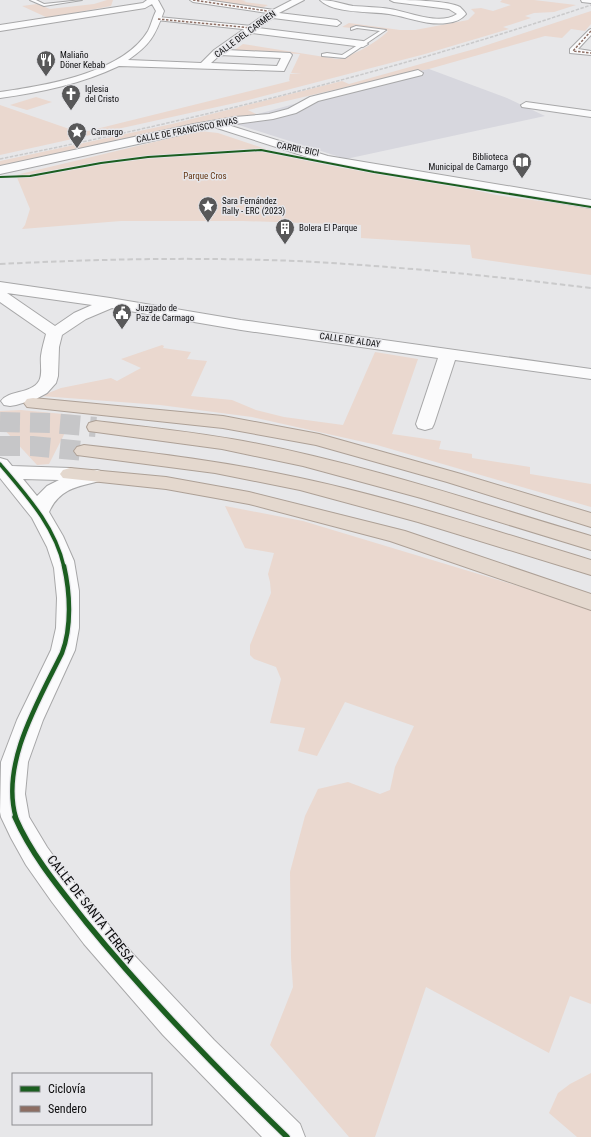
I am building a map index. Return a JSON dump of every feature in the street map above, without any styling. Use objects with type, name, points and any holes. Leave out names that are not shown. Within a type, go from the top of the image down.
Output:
[{"type":"highway","points":[[33,403],[223,422],[319,440],[454,478],[591,520]]},
{"type":"highway","points":[[96,427],[168,435],[262,451],[326,466],[591,543]]},
{"type":"highway","points":[[84,451],[174,461],[260,476],[412,513],[591,568]]},
{"type":"highway","points":[[70,474],[166,483],[249,498],[293,508],[396,536],[591,602]]},
{"type":"street","points":[[0,28],[145,5],[154,0],[158,16],[146,40],[119,63],[94,74],[70,82],[26,92],[0,95]]},
{"type":"street","points":[[193,0],[337,24]]},
{"type":"street","name":"CALLE DEL CARMEN","points":[[119,63],[204,66],[217,52],[272,13],[290,3],[300,0]]},
{"type":"street","points":[[324,0],[350,8],[389,11],[428,20],[454,18],[462,14],[457,9],[450,7],[394,0]]},
{"type":"street","points":[[585,0],[591,1]]},
{"type":"street","points":[[125,8],[145,9],[158,16],[363,44]]},
{"type":"street","points":[[0,17],[17,25]]},
{"type":"street","points":[[408,26],[416,25],[428,20]]},
{"type":"street","points":[[375,21],[388,23]]},
{"type":"street","points":[[591,31],[573,51],[591,53]]},
{"type":"street","points":[[204,66],[280,69],[287,54],[217,52]]},
{"type":"street","name":"CALLE DE FRANCISCO RIVAS","points":[[0,170],[194,127],[235,120],[269,117],[292,111],[314,99],[418,73]]},
{"type":"street","points":[[526,105],[591,114]]},
{"type":"street","points":[[214,124],[326,159],[591,204]]},
{"type":"street","name":"CALLE DE ALDAY","points":[[0,286],[241,325],[591,374]]},
{"type":"street","points":[[0,295],[55,333]]},
{"type":"street","points":[[5,401],[25,397],[46,386],[50,380],[50,349],[55,333],[80,316],[110,303]]},
{"type":"street","points":[[425,424],[448,354]]},
{"type":"street","points":[[5,401],[33,403]]},
{"type":"street","points":[[2,469],[70,474]]},
{"type":"street","name":"CALLE DE SANTA TERESA","points":[[2,469],[38,513],[54,537],[61,554],[68,598],[68,626],[63,650],[51,673],[15,758],[10,782],[12,807],[24,835],[50,878],[86,922],[182,1032],[222,1075],[287,1137]]},
{"type":"street","points":[[38,513],[44,498],[52,491],[70,482],[97,476]]},
{"type":"lane","points":[[32,0],[44,5],[80,0]]},
{"type":"lane","points":[[327,54],[324,55],[343,57],[384,30],[356,27],[353,29]]},
{"type":"lane","points":[[370,34],[376,35]]},
{"type":"lane","points":[[345,51],[352,52]]},
{"type":"shaded area","points":[[429,69],[507,98],[545,116],[346,159],[220,119],[258,114],[417,70]]},
{"type":"green space","points":[[107,0],[113,0],[111,6],[48,18],[22,6],[37,4],[50,9],[94,4]]},
{"type":"green space","points":[[201,0],[241,0],[246,1],[244,2],[268,5],[262,8]]},
{"type":"green space","points":[[502,0],[534,0],[576,5],[554,12],[534,13],[525,16],[531,18],[503,27],[509,29],[425,54],[244,101],[0,155],[0,105],[78,132],[88,131],[290,81],[290,74],[302,73],[291,73],[300,54],[233,51],[243,44],[337,59],[343,58],[364,48],[388,31],[355,25],[351,28],[342,27],[349,23],[400,30],[415,30],[468,20],[475,13],[471,9],[481,8],[493,11],[511,5],[500,2]]},
{"type":"green space","points":[[591,11],[591,24],[585,31],[571,29],[562,38],[545,36],[429,69],[248,110],[258,115],[211,120],[0,166],[0,161],[172,124],[342,81],[349,84],[478,48]]},
{"type":"green space","points":[[36,97],[52,102],[27,110],[10,105]]},
{"type":"green space","name":"Parque Cros","points":[[200,131],[218,133],[293,158],[343,168],[435,181],[496,195],[591,208],[591,275],[472,258],[470,245],[361,238],[361,225],[243,221],[121,221],[22,229],[25,225],[30,209],[16,175]]},
{"type":"green space","points":[[162,345],[164,346],[163,348],[191,352],[187,359],[207,361],[191,396],[232,400],[256,410],[284,417],[343,425],[375,352],[418,359],[392,434],[441,441],[439,449],[472,454],[472,458],[530,467],[530,474],[591,484],[591,507],[377,445],[252,417],[160,405],[41,396],[61,388],[111,378],[117,381],[141,368],[121,359]]},
{"type":"green space","points":[[21,410],[74,415],[49,464],[37,465],[0,425],[0,411]]},
{"type":"green space","points":[[225,506],[303,521],[591,608],[591,1004],[570,996],[549,1053],[426,987],[375,1137],[349,1137],[270,1045],[293,987],[291,958],[290,872],[305,816],[318,789],[348,782],[380,794],[390,790],[395,767],[414,726],[345,702],[317,756],[298,751],[305,728],[270,723],[281,679],[276,667],[254,659],[250,655],[250,645],[271,593],[268,574],[274,553],[245,548]]},
{"type":"green space","points":[[591,1073],[591,1137],[577,1137],[549,1113],[558,1093],[570,1084]]},
{"type":"tunnel","points":[[0,422],[51,423],[96,427]]},
{"type":"tunnel","points":[[0,446],[32,446],[84,451]]},
{"type":"railway","points":[[0,159],[75,144],[224,110],[372,72],[518,29],[591,5]]},
{"type":"railway","points":[[0,264],[148,259],[296,261],[444,272],[591,288]]},
{"type":"marked path","points":[[193,0],[274,12]]},
{"type":"marked path","points":[[158,19],[252,28]]},
{"type":"marked path","points":[[591,31],[573,51],[591,53]]},
{"type":"cycle path","name":"CARRIL BICI","points":[[0,177],[30,176],[101,163],[148,157],[261,150],[374,172],[591,207]]},
{"type":"cycle path","points":[[0,464],[47,524],[63,561],[68,598],[66,639],[63,650],[21,741],[12,772],[11,794],[15,817],[28,843],[54,881],[121,964],[174,1023],[287,1137]]},
{"type":"place","name":"Maliaño Döner Kebab","points":[[46,77]]},
{"type":"place","name":"Iglesia del Cristo","points":[[71,111]]},
{"type":"place","name":"Camargo","points":[[77,149]]},
{"type":"place","name":"Biblioteca Municipal de Camargo","points":[[522,179]]},
{"type":"place","name":"Sara Fernández Rally - ERC (2023)","points":[[208,223]]},
{"type":"place","name":"Bolera El Parque","points":[[285,245]]},
{"type":"place","name":"Juzgado de Paz de Carmago","points":[[122,330]]}]
